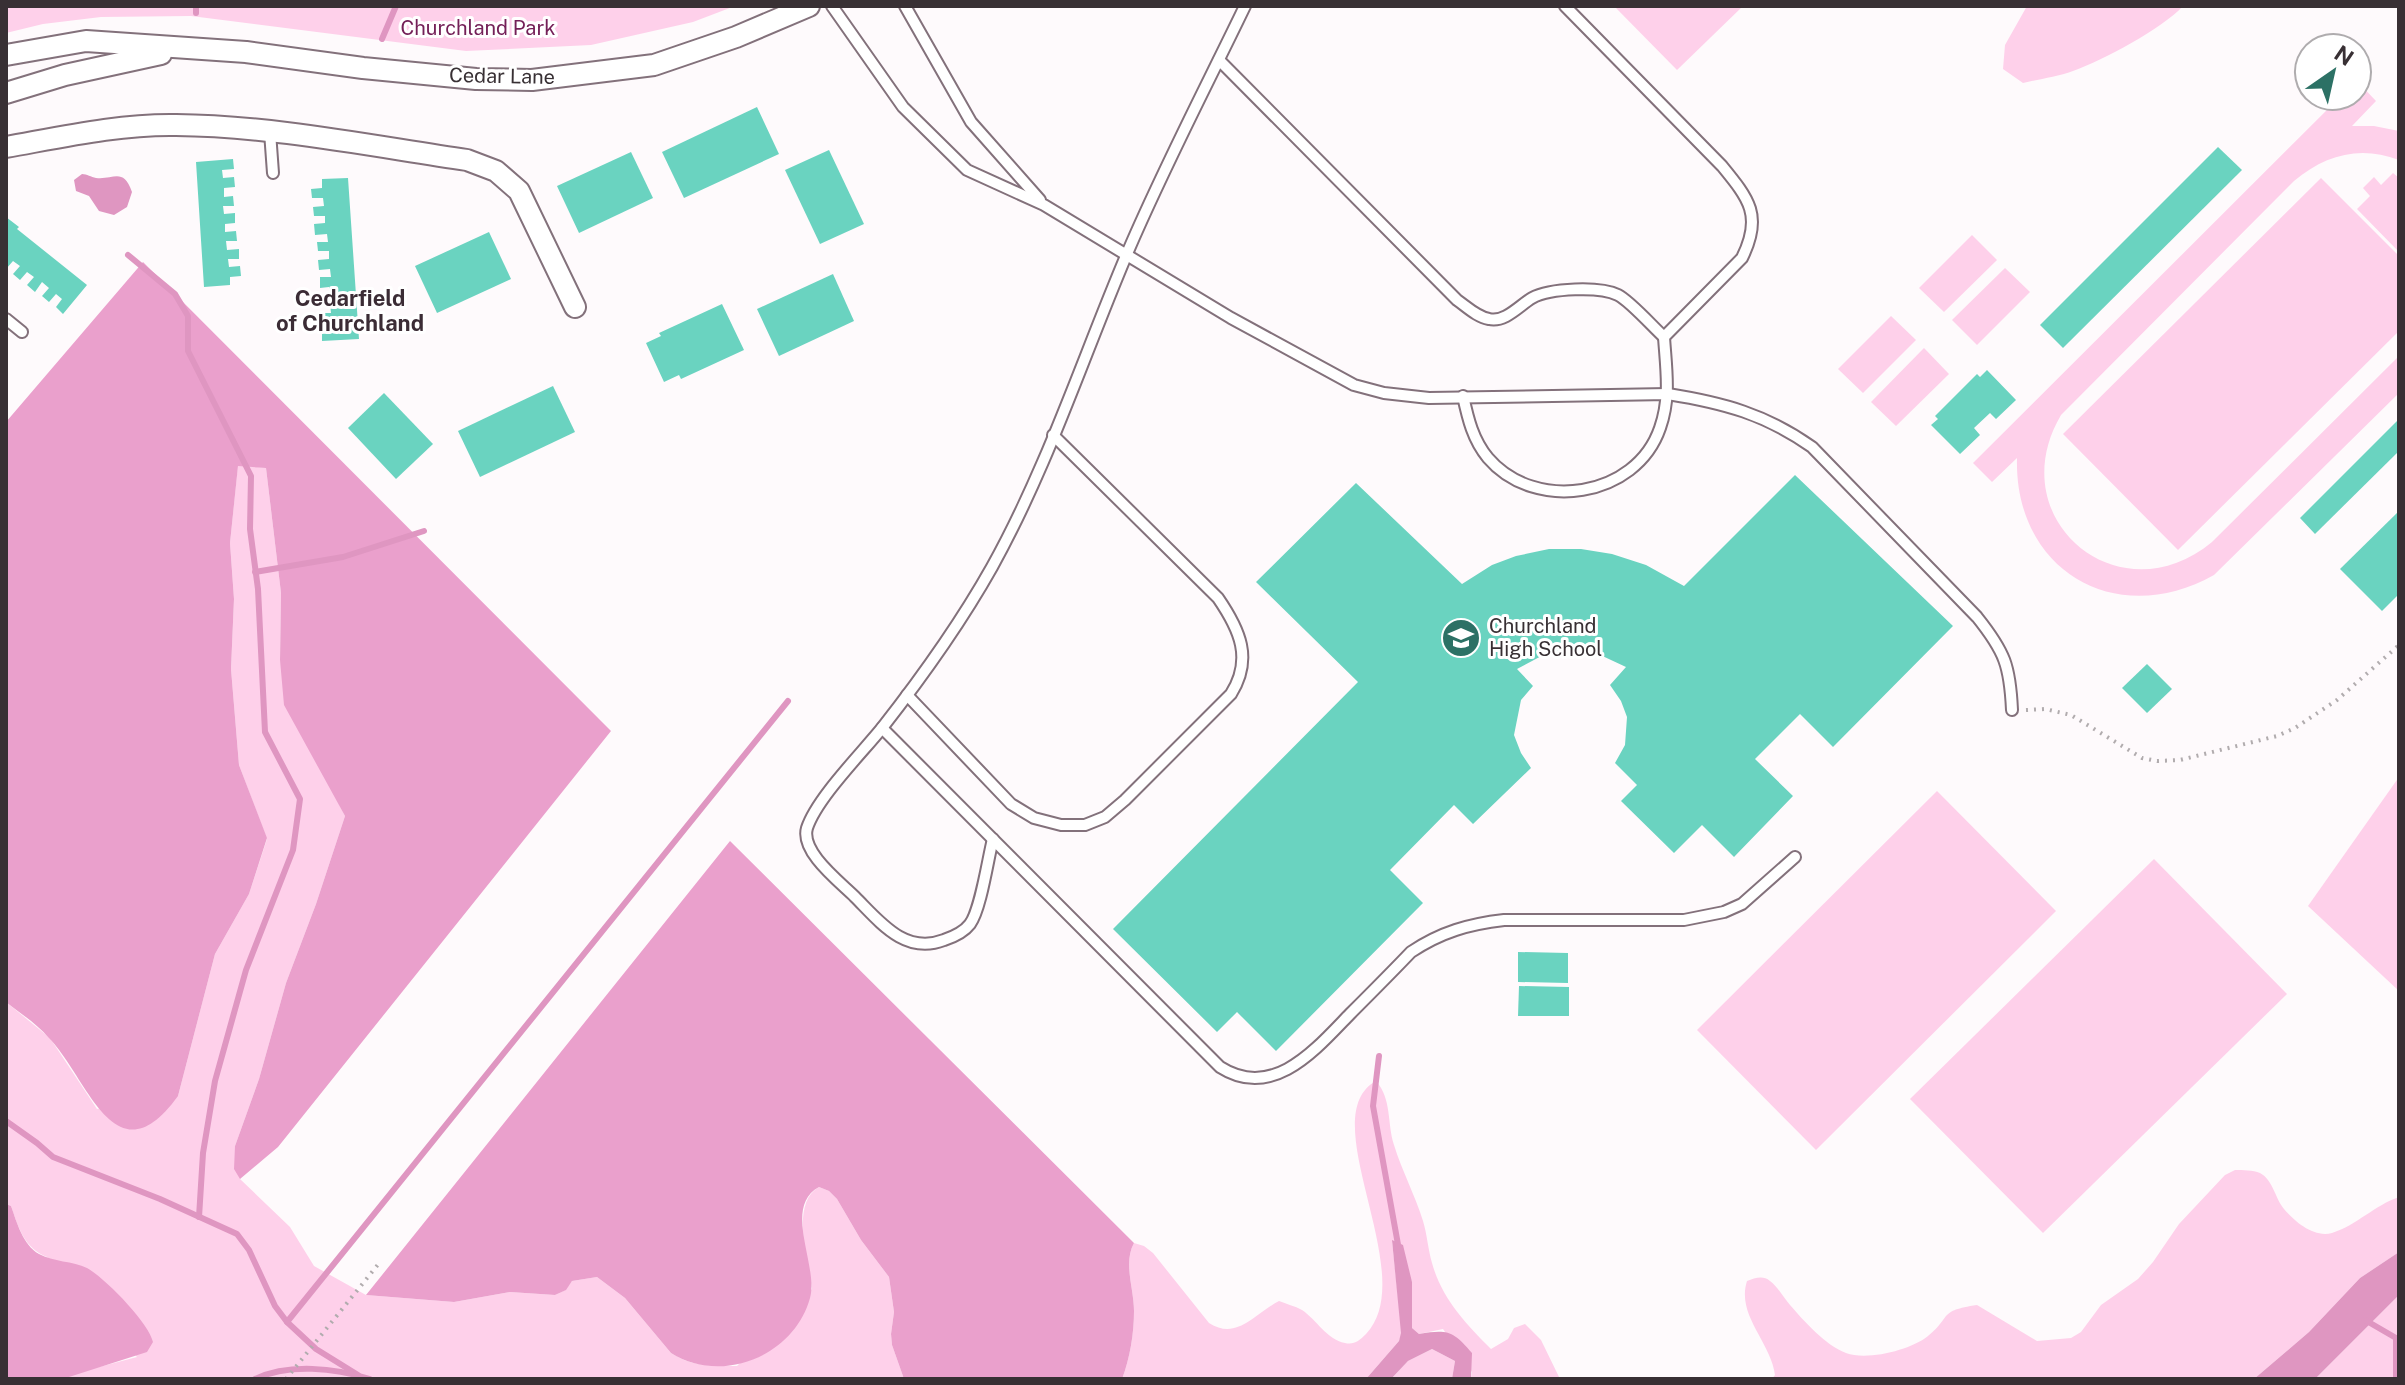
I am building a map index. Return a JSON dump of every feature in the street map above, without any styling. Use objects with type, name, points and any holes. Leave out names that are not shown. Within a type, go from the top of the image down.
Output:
[{"type":"street","name":"Cedar Lane","points":[[6,55],[86,41],[246,52],[476,79],[532,80],[654,65],[736,37],[809,6]]},
{"type":"street","name":"Cedar Lane","points":[[6,93],[65,75],[184,49]]},
{"type":"street","points":[[6,147],[90,131],[175,125],[270,132],[467,160],[496,171],[519,191],[575,307]]},
{"type":"lane","points":[[832,6],[903,107],[967,170],[1044,205],[1304,359],[1354,385],[1384,393],[1429,398],[1668,394],[1749,412],[1783,427],[1812,447],[1977,617],[1999,644],[2011,676],[2012,710]]},
{"type":"lane","points":[[905,6],[971,122],[1044,205]]},
{"type":"lane","points":[[993,839],[970,924],[956,936],[936,943],[913,944],[893,934],[819,862],[809,848],[805,833],[812,816],[907,695],[969,608],[993,566],[1053,435],[1126,255],[1245,6]]},
{"type":"lane","points":[[1565,6],[1722,166],[1742,190],[1752,209],[1754,226],[1742,258],[1664,337]]},
{"type":"lane","points":[[1219,60],[1457,300],[1474,313],[1489,319],[1500,319],[1535,296],[1555,290],[1581,289],[1617,295],[1664,337],[1668,394],[1659,430],[1641,459],[1614,480],[1582,492],[1548,491],[1515,480],[1489,459],[1470,430],[1463,396]]},
{"type":"lane","points":[[270,132],[273,173]]},
{"type":"lane","points":[[6,319],[22,332]]},
{"type":"lane","points":[[907,695],[1011,804],[1034,818],[1061,825],[1085,825],[1105,817],[1125,800],[1231,694],[1240,680],[1244,663],[1240,646],[1232,619],[1218,598],[1053,435]]},
{"type":"lane","points":[[882,728],[1220,1067],[1232,1075],[1249,1078],[1276,1075],[1304,1061],[1411,952],[1432,938],[1477,923],[1504,920],[1684,920],[1709,915],[1742,904],[1795,857]]},
{"type":"path","points":[[2012,710],[2045,709],[2071,715],[2142,758],[2180,760],[2277,736],[2295,728],[2337,700],[2399,645]]},
{"type":"path","points":[[286,1379],[380,1262]]},
{"type":"green space","name":"Churchland Park","points":[[6,6],[735,6],[693,22],[591,45],[466,51],[191,16],[101,17],[43,24],[6,33]]},
{"type":"green space","points":[[1614,6],[1743,6],[1677,70]]},
{"type":"green space","points":[[2027,6],[2183,6],[2147,34],[2100,59],[2067,73],[2023,83],[2003,69],[2005,45]]},
{"type":"green space","points":[[2325,112],[2365,112],[2352,126],[2399,131],[2399,160],[2370,153],[2344,155],[2318,165],[2294,181],[2061,415],[2046,453],[2046,490],[2057,521],[2079,546],[2107,563],[2141,569],[2176,563],[2212,542],[2399,356],[2399,393],[2214,575],[2178,590],[2142,596],[2108,592],[2078,580],[2052,559],[2033,532],[2021,498],[2017,458],[1992,482],[1973,463]]},
{"type":"green space","points":[[2393,173],[2399,178],[2399,252],[2357,209],[2370,196],[2363,188],[2374,177],[2381,185]]},
{"type":"green space","points":[[2321,178],[2399,256],[2399,331],[2178,550],[2063,434]]},
{"type":"green space","points":[[1972,235],[1997,260],[1944,312],[1919,288]]},
{"type":"green space","points":[[2005,268],[2030,292],[1977,345],[1952,320]]},
{"type":"green space","points":[[1891,316],[1916,340],[1863,393],[1838,369]]},
{"type":"green space","points":[[1924,348],[1949,374],[1896,426],[1871,402]]},
{"type":"green space","points":[[238,465],[266,468],[281,593],[280,660],[328,782],[345,816],[286,983],[259,1079],[235,1146],[240,1179],[290,1227],[314,1266],[366,1295],[454,1302],[510,1292],[555,1295],[565,1290],[572,1281],[597,1277],[625,1298],[671,1353],[695,1363],[720,1366],[737,1366],[812,1289],[803,1219],[810,1195],[819,1187],[837,1199],[861,1240],[889,1277],[894,1312],[892,1345],[904,1379],[386,1379],[362,1376],[366,1379],[53,1379],[137,1357],[47,1257],[33,1249],[20,1229],[11,1206],[6,1204],[6,1002],[50,1038],[97,1109],[178,1096],[215,954],[249,894],[267,839],[239,765],[231,669],[234,599],[230,543]]},
{"type":"green space","points":[[2399,777],[2399,991],[2308,906]]},
{"type":"green space","points":[[1937,791],[2056,911],[1816,1150],[1697,1030]]},
{"type":"green space","points":[[2154,859],[2287,994],[2043,1233],[1910,1099]]},
{"type":"green space","points":[[1376,1081],[1385,1096],[1394,1145],[1423,1221],[1436,1276],[1448,1299],[1491,1349],[1508,1339],[1514,1328],[1525,1324],[1541,1340],[1560,1379],[1471,1379],[1472,1372],[1443,1329],[1419,1334],[1412,1328],[1412,1282],[1392,1241],[1402,1333],[1399,1341],[1366,1379],[1122,1379],[1133,1328],[1134,1302],[1129,1259],[1134,1243],[1153,1253],[1209,1323],[1219,1328],[1245,1324],[1279,1301],[1302,1310],[1339,1341],[1354,1343],[1366,1334],[1380,1308],[1382,1275],[1355,1127],[1359,1100]]},
{"type":"green space","points":[[2235,1170],[2254,1171],[2264,1176],[2288,1214],[2305,1228],[2318,1233],[2341,1229],[2399,1197],[2399,1252],[2360,1278],[2309,1332],[2254,1379],[1772,1379],[1775,1375],[1772,1363],[1746,1305],[1747,1281],[1767,1279],[1823,1339],[1855,1355],[1877,1355],[1911,1346],[1928,1336],[1951,1312],[1977,1305],[2037,1341],[2071,1338],[2081,1332],[2101,1305],[2138,1279],[2179,1224],[2225,1175]]},
{"type":"green space","points":[[2399,1295],[2399,1379],[2315,1379]]},
{"type":"green space","points":[[1432,1349],[1455,1361],[1452,1379],[1391,1379],[1408,1361]]},
{"type":"shaded area","points":[[82,174],[96,178],[121,177],[132,192],[127,207],[114,215],[99,211],[89,196],[76,191],[74,180]]},
{"type":"shaded area","points":[[143,262],[611,731],[278,1147],[240,1179],[234,1169],[235,1146],[259,1079],[286,983],[345,816],[284,705],[280,660],[281,593],[266,468],[238,466],[230,543],[234,599],[231,669],[239,765],[267,838],[249,894],[215,954],[178,1096],[156,1120],[137,1129],[120,1126],[104,1115],[49,1038],[6,1002],[6,422]]},
{"type":"shaded area","points":[[730,841],[1134,1243],[1129,1259],[1134,1302],[1133,1328],[1122,1379],[904,1379],[892,1345],[894,1312],[889,1277],[861,1240],[837,1199],[819,1187],[808,1196],[803,1208],[802,1222],[811,1285],[810,1298],[802,1318],[789,1336],[772,1349],[754,1359],[733,1365],[712,1366],[691,1362],[671,1353],[625,1298],[597,1277],[572,1281],[566,1290],[555,1295],[510,1292],[454,1302],[366,1295]]},
{"type":"shaded area","points":[[6,1204],[11,1206],[21,1233],[33,1250],[45,1257],[87,1268],[125,1302],[150,1334],[153,1342],[147,1352],[69,1377],[6,1379]]},
{"type":"shaded area","points":[[1392,1240],[1403,1245],[1412,1282],[1412,1328],[1419,1334],[1449,1333],[1460,1340],[1472,1353],[1471,1379],[1452,1379],[1455,1361],[1432,1349],[1408,1361],[1391,1379],[1366,1379],[1399,1341],[1401,1333]]},
{"type":"shaded area","points":[[2399,1252],[2399,1295],[2315,1379],[2254,1379],[2309,1332],[2360,1278]]},
{"type":"building","points":[[757,107],[779,154],[684,198],[662,152]]},
{"type":"building","points":[[2218,147],[2242,170],[2063,348],[2040,325]]},
{"type":"building","points":[[829,150],[864,224],[820,244],[785,170]]},
{"type":"building","points":[[631,152],[653,198],[579,233],[557,186]]},
{"type":"building","points":[[233,159],[234,169],[222,170],[223,178],[234,177],[235,187],[224,188],[224,197],[233,196],[234,206],[223,206],[224,214],[235,213],[235,223],[225,224],[225,232],[236,231],[237,241],[226,241],[227,250],[239,249],[239,259],[228,259],[229,267],[240,266],[241,276],[230,277],[230,285],[204,287],[196,162]]},
{"type":"building","points":[[348,178],[359,339],[322,341],[322,331],[332,330],[332,322],[321,323],[320,313],[331,313],[330,304],[320,305],[319,296],[330,295],[329,287],[320,288],[320,277],[331,277],[330,269],[319,270],[318,260],[329,259],[329,251],[318,251],[317,242],[328,242],[327,234],[315,235],[314,224],[325,223],[325,216],[314,216],[313,207],[324,206],[323,198],[312,198],[311,189],[322,188],[322,179]]},
{"type":"building","points":[[6,217],[87,285],[63,314],[56,307],[62,299],[56,294],[49,302],[42,296],[49,288],[42,282],[35,292],[27,285],[34,277],[27,272],[20,280],[13,274],[20,266],[13,261],[6,269]]},
{"type":"building","points":[[489,232],[511,279],[437,313],[415,266]]},
{"type":"building","points":[[833,274],[854,321],[779,356],[757,309]]},
{"type":"building","points":[[722,304],[744,350],[681,379],[679,375],[664,382],[646,343],[661,336],[659,333]]},
{"type":"building","points":[[1987,370],[2016,400],[1996,419],[1990,413],[1974,428],[1980,435],[1960,454],[1931,425],[1938,419],[1935,416],[1977,374],[1980,377]]},
{"type":"building","points":[[553,386],[575,432],[480,477],[458,431]]},
{"type":"building","points":[[384,393],[433,444],[396,479],[348,428]]},
{"type":"building","points":[[2399,419],[2399,451],[2315,534],[2300,518]]},
{"type":"building","points":[[1795,475],[1953,626],[1833,747],[1800,714],[1755,759],[1793,796],[1734,857],[1702,825],[1674,853],[1621,801],[1637,785],[1615,763],[1625,745],[1627,717],[1610,685],[1626,667],[1596,653],[1573,649],[1549,652],[1517,669],[1533,686],[1521,700],[1514,735],[1531,768],[1473,824],[1454,805],[1390,870],[1423,903],[1276,1051],[1237,1012],[1217,1032],[1113,929],[1358,682],[1256,582],[1356,483],[1462,584],[1492,565],[1516,556],[1549,549],[1581,549],[1612,554],[1646,565],[1684,586]]},
{"type":"building","points":[[2399,511],[2399,594],[2382,611],[2340,569]]},
{"type":"building","points":[[2147,664],[2172,689],[2147,713],[2122,688]]},
{"type":"building","points":[[1518,952],[1568,953],[1568,983],[1518,982]]},
{"type":"building","points":[[1519,986],[1569,987],[1569,1016],[1518,1016]]},
{"type":"waterway","points":[[196,6],[196,13]]},
{"type":"waterway","points":[[382,39],[396,6]]},
{"type":"waterway","points":[[128,255],[175,294],[188,316],[188,351],[251,476],[250,529],[258,589],[265,732],[300,799],[293,850],[246,970],[215,1081],[203,1153],[199,1217]]},
{"type":"waterway","points":[[255,572],[343,557],[424,531]]},
{"type":"waterway","points":[[287,1322],[788,701]]},
{"type":"waterway","points":[[1379,1056],[1373,1106],[1399,1250]]},
{"type":"waterway","points":[[6,1121],[53,1157],[160,1199],[237,1234],[249,1250],[275,1306],[287,1322],[316,1349],[358,1375]]},
{"type":"waterway","points":[[2365,1320],[2396,1338],[2396,1379]]},
{"type":"waterway","points":[[255,1379],[297,1369],[342,1372],[370,1379]]},
{"type":"place","name":"Churchland High School","points":[[1461,638]]},
{"type":"district","name":"Cedarfield of Churchland","points":[[350,310]]}]
